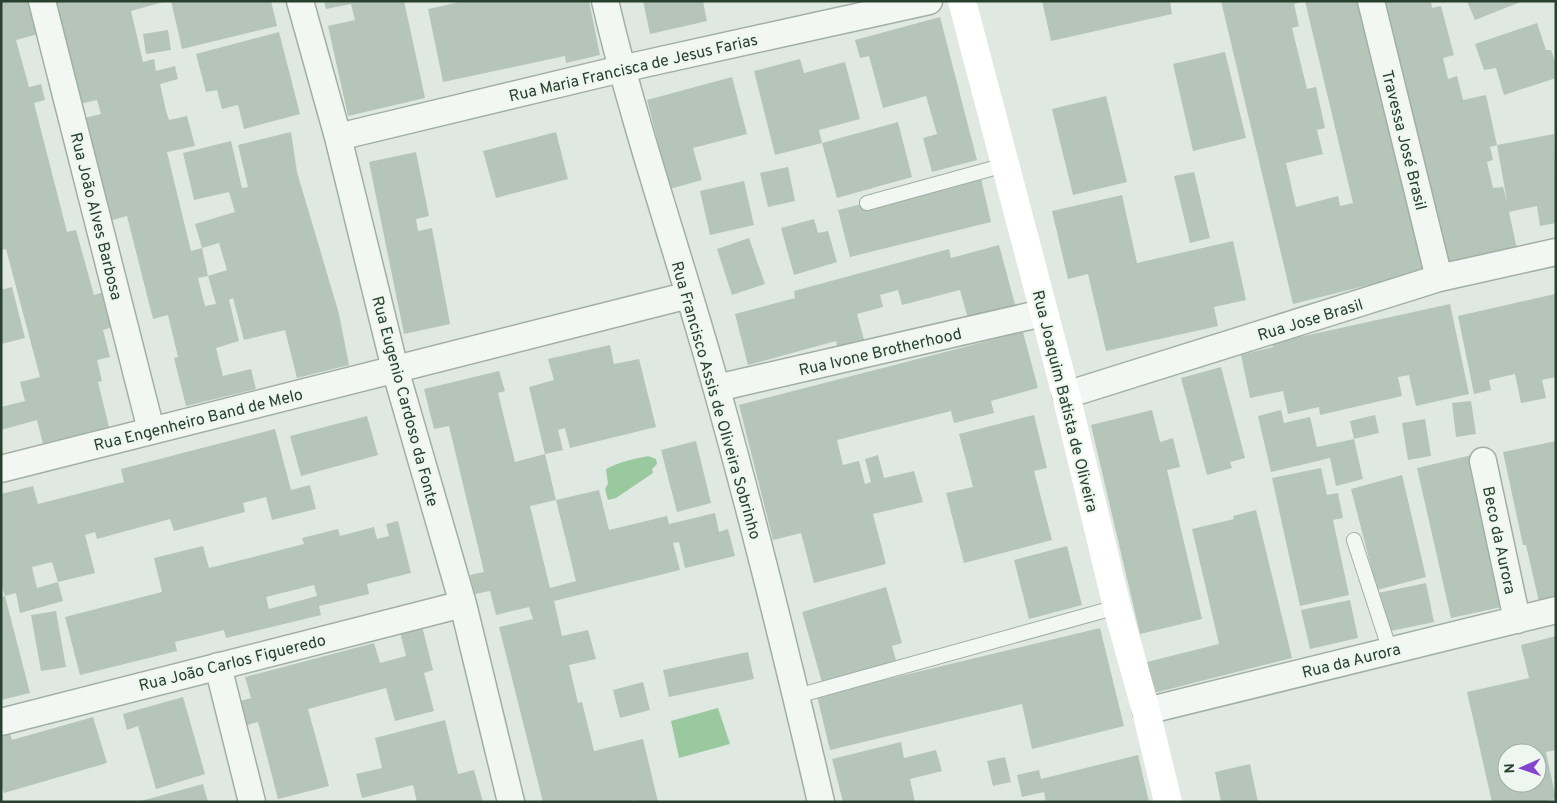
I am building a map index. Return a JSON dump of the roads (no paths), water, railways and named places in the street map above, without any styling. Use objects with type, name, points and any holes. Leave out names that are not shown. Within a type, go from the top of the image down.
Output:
[{"type":"street","name":"Rua João Alves Barbosa","points":[[42,1],[151,430]]},
{"type":"street","name":"Rua Eugenio Cardoso da Fonte","points":[[300,1],[338,137],[395,369],[463,604],[511,802]]},
{"type":"street","name":"Rua Francisco Assis de Oliveira Sobrinho","points":[[605,1],[621,69],[717,388],[796,696],[821,802]]},
{"type":"street","name":"Rua Maria Francisca de Jesus Farias","points":[[338,137],[621,69],[930,1]]},
{"type":"street","name":"Rua Joaquim Batista de Oliveira","points":[[962,1],[1066,395],[1117,607],[1146,711],[1168,802]]},
{"type":"street","name":"Travessa José Brasil","points":[[1371,1],[1438,278]]},
{"type":"street","name":"Rua Jose Brasil","points":[[1066,395],[1438,278],[1556,252]]},
{"type":"street","name":"Rua Engenheiro Band de Melo","points":[[1,469],[688,295]]},
{"type":"street","name":"Rua Ivone Brotherhood","points":[[717,388],[1043,313]]},
{"type":"street","name":"Beco da Aurora","points":[[1483,461],[1517,620]]},
{"type":"street","name":"Rua João Carlos Figueredo","points":[[1,722],[463,604]]},
{"type":"street","name":"Rua da Aurora","points":[[1146,711],[1556,610]]},
{"type":"street","points":[[218,666],[252,802]]},
{"type":"lane","points":[[867,203],[1005,165]]},
{"type":"lane","points":[[1354,540],[1390,651]]},
{"type":"lane","points":[[796,696],[1117,607]]}]
